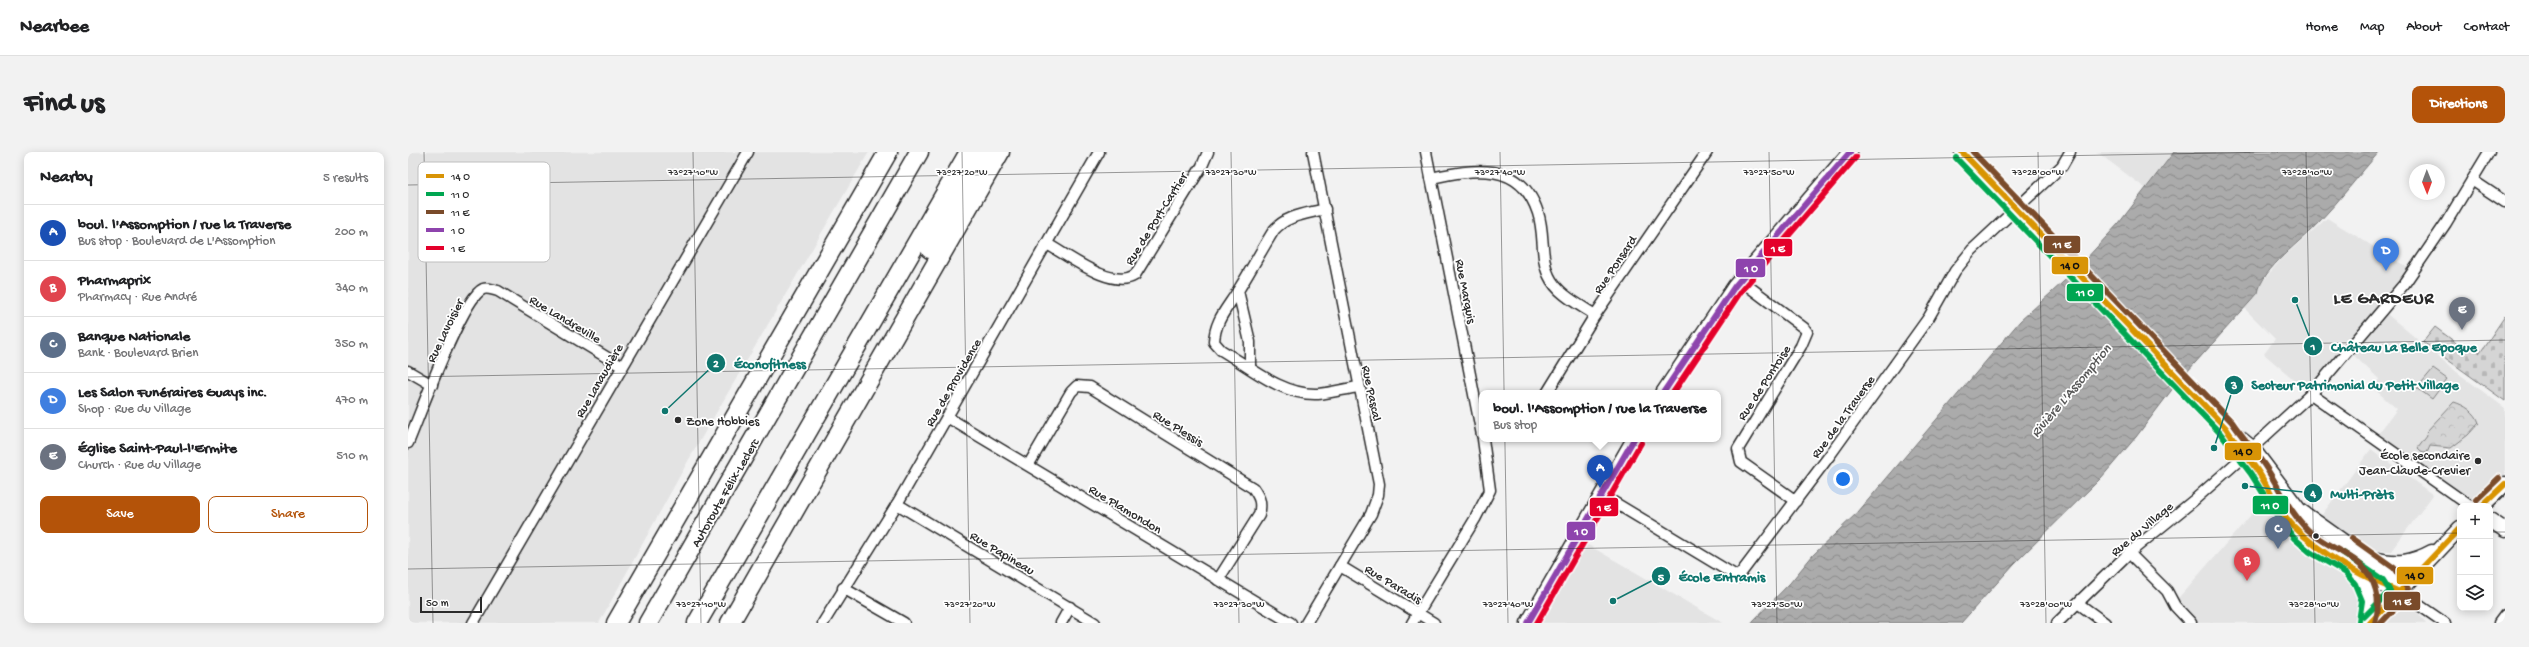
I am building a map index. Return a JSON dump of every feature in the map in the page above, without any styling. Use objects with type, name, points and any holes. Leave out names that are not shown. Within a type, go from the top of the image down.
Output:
[{"type":"highway","points":[[616,623],[888,152]]},
{"type":"highway","points":[[793,318],[855,229],[902,152]]},
{"type":"highway","name":"Autoroute Félix-Leclerc","points":[[648,623],[919,152]]},
{"type":"highway","points":[[698,623],[968,152]]},
{"type":"highway","points":[[847,418],[929,251],[983,152]]},
{"type":"highway","points":[[730,623],[1000,152]]},
{"type":"main road","points":[[1665,390],[1714,314],[1740,280],[1850,152]]},
{"type":"main road","points":[[1962,152],[2249,451],[2299,510],[2315,524],[2366,557],[2389,574],[2400,592]]},
{"type":"main road","points":[[1528,623],[1632,442]]},
{"type":"main road","points":[[2249,451],[2257,471],[2283,514],[2309,541],[2381,586],[2400,592]]},
{"type":"main road","points":[[2485,503],[2505,484]]},
{"type":"main road","points":[[2493,522],[2505,530]]},
{"type":"main road","points":[[2370,623],[2457,531]]},
{"type":"main road","points":[[2366,557],[2390,564],[2405,563],[2438,550]]},
{"type":"main road","points":[[2356,570],[2364,581],[2370,601],[2370,614],[2367,623]]},
{"type":"street","name":"Rue Lanaudière","points":[[473,623],[621,366],[748,152]]},
{"type":"street","name":"Rue de Providence","points":[[823,623],[843,588],[897,504],[1048,244],[1099,152]]},
{"type":"street","name":"Rue de Port-Cartier","points":[[1048,244],[1107,278],[1129,279],[1135,274],[1144,261],[1202,166],[1208,152]]},
{"type":"street","name":"Rue Pascal","points":[[1306,623],[1371,514],[1378,495],[1379,484],[1358,387],[1313,152]]},
{"type":"street","name":"Rue Marquis","points":[[1426,152],[1479,413]]},
{"type":"street","name":"Rue Ponsard","points":[[1549,390],[1596,315],[1707,152]]},
{"type":"street","name":"Rue de la Traverse","points":[[1602,495],[1738,577],[1796,501],[1929,317],[1956,271],[1972,250],[2062,166],[2070,152]]},
{"type":"street","name":"Rue du Village","points":[[2057,623],[2079,604],[2129,553],[2193,501],[2311,394],[2405,282],[2446,223],[2489,152]]},
{"type":"street","points":[[1431,178],[1466,170],[1488,170],[1511,177],[1527,191],[1538,213],[1548,276],[1564,294],[1596,315]]},
{"type":"street","points":[[2472,180],[2505,202]]},
{"type":"street","points":[[1325,209],[1281,222],[1274,230],[1238,291],[1219,317],[1215,329],[1214,342],[1221,350],[1284,387],[1300,393],[1318,394],[1358,387]]},
{"type":"street","name":"Rue de Pontoise","points":[[1740,280],[1804,328],[1807,332],[1801,346],[1738,449],[1741,462],[1796,501]]},
{"type":"street","name":"Rue Lavoisier","points":[[408,443],[432,385],[468,306],[482,289],[488,288],[498,292]]},
{"type":"street","points":[[1238,291],[1250,342],[1250,367]]},
{"type":"street","name":"Rue Landreville","points":[[498,292],[621,366]]},
{"type":"street","points":[[408,371],[432,385]]},
{"type":"street","name":"Rue Plessis","points":[[1029,464],[1071,392],[1077,386],[1090,387],[1253,488],[1260,497],[1262,506],[1259,515],[1218,580]]},
{"type":"street","points":[[2311,394],[2466,503]]},
{"type":"street","name":"Rue Plamondon","points":[[947,417],[1029,464],[1291,623]]},
{"type":"street","points":[[1412,623],[1475,519],[1490,490],[1483,442]]},
{"type":"street","name":"Rue Papineau","points":[[897,504],[1095,623]]},
{"type":"street","points":[[2129,553],[2167,591],[2175,606],[2190,623]]},
{"type":"street","name":"Rue Paradis","points":[[1340,566],[1434,623]]},
{"type":"street","points":[[843,588],[904,623]]},
{"type":"street","points":[[2400,592],[2444,623]]},
{"type":"street","points":[[2079,604],[2105,623]]},
{"type":"street","points":[[1061,623],[1070,608]]},
{"type":"street","points":[[2499,623],[2505,615]]},
{"type":"shaded area","points":[[408,152],[869,152],[688,461],[599,623],[408,623]]},
{"type":"shaded area","points":[[2097,152],[2174,152],[2145,188]]},
{"type":"shaded area","points":[[2327,218],[2413,271],[2382,310],[2458,373],[2505,408],[2505,484],[2485,503],[2466,503],[2375,438],[2397,409],[2374,389],[2379,379],[2349,351],[2311,394],[2264,354],[2275,339],[2244,308],[2258,293],[2259,286],[2282,258]]},
{"type":"shaded area","points":[[2371,449],[2433,495],[2391,551],[2371,551],[2318,520]]},
{"type":"shaded area","points":[[2271,492],[2283,514],[2364,581],[2367,623],[2191,623],[2174,603]]},
{"type":"shaded area","points":[[1577,540],[1590,546],[1723,623],[1527,623]]},
{"type":"shaded area","points":[[2400,592],[2426,623],[2370,623]]},
{"type":"green space","points":[[2505,316],[2505,401],[2423,342],[2435,327],[2467,351],[2471,346],[2480,353]]},
{"type":"green space","points":[[2433,369],[2447,379],[2432,399],[2417,388]]},
{"type":"green space","points":[[2454,402],[2469,410],[2479,423],[2468,435],[2451,448],[2430,446],[2427,453],[2421,451],[2418,448],[2427,436],[2426,432]]},
{"type":"water","name":"Rivière L'Assomption","points":[[2174,152],[2379,152],[2327,214],[2284,255],[2267,274],[2258,293],[2177,383],[2136,437],[2101,478],[2014,564],[1961,623],[1751,623],[1790,583],[1813,555],[1858,512],[2020,321],[2073,273],[2119,223]]},
{"type":"transit line","points":[[1665,390],[1735,286],[1850,152]]},
{"type":"transit line","points":[[1962,152],[2226,428],[2261,475],[2280,510],[2295,528],[2308,540],[2337,561],[2368,578],[2400,592]]},
{"type":"transit line","points":[[1973,152],[2232,422],[2261,460],[2289,507],[2307,529],[2315,536],[2348,556],[2364,568],[2373,581],[2375,587],[2378,605],[2375,623]]},
{"type":"transit line","points":[[1675,390],[1741,291],[1856,157]]},
{"type":"transit line","points":[[1956,158],[2220,433],[2251,474],[2280,520],[2294,538],[2310,552],[2346,573],[2355,584],[2362,601],[2359,621]]},
{"type":"transit line","points":[[1528,623],[1632,442]]},
{"type":"transit line","points":[[1537,623],[1641,443]]},
{"type":"transit line","points":[[2476,500],[2499,478]]},
{"type":"transit line","points":[[2485,503],[2505,484]]},
{"type":"transit line","points":[[2370,623],[2457,531]]},
{"type":"transit line","points":[[2352,538],[2394,568],[2408,589],[2406,597],[2381,623]]},
{"type":"transit line","points":[[2342,552],[2383,580],[2390,591],[2364,617]]},
{"type":"place","name":"Les Salon Funéraires Guays inc.","points":[[2386,271]]},
{"type":"place","name":"Château La Belle Epoque","points":[[2295,300]]},
{"type":"place","name":"Église Saint-Paul-l'Ermite","points":[[2462,330]]},
{"type":"place","name":"Éconofitness","points":[[665,411]]},
{"type":"place","name":"Zone Hobbies","points":[[678,420]]},
{"type":"place","name":"Secteur Patrimonial du Petit Village","points":[[2214,448]]},
{"type":"place","name":"École secondaire Jean-Claude-Crevier","points":[[2478,461]]},
{"type":"place","name":"Multi-Prèts","points":[[2245,486]]},
{"type":"place","name":"boul. l'Assomption / rue la Traverse","points":[[1600,488]]},
{"type":"place","name":"Banque Nationale","points":[[2278,549]]},
{"type":"place","name":"Pharmaprix","points":[[2247,581]]},
{"type":"place","name":"École Entramis","points":[[1613,601]]},
{"type":"district","name":"LE GARDEUR","points":[[2384,297]]}]
